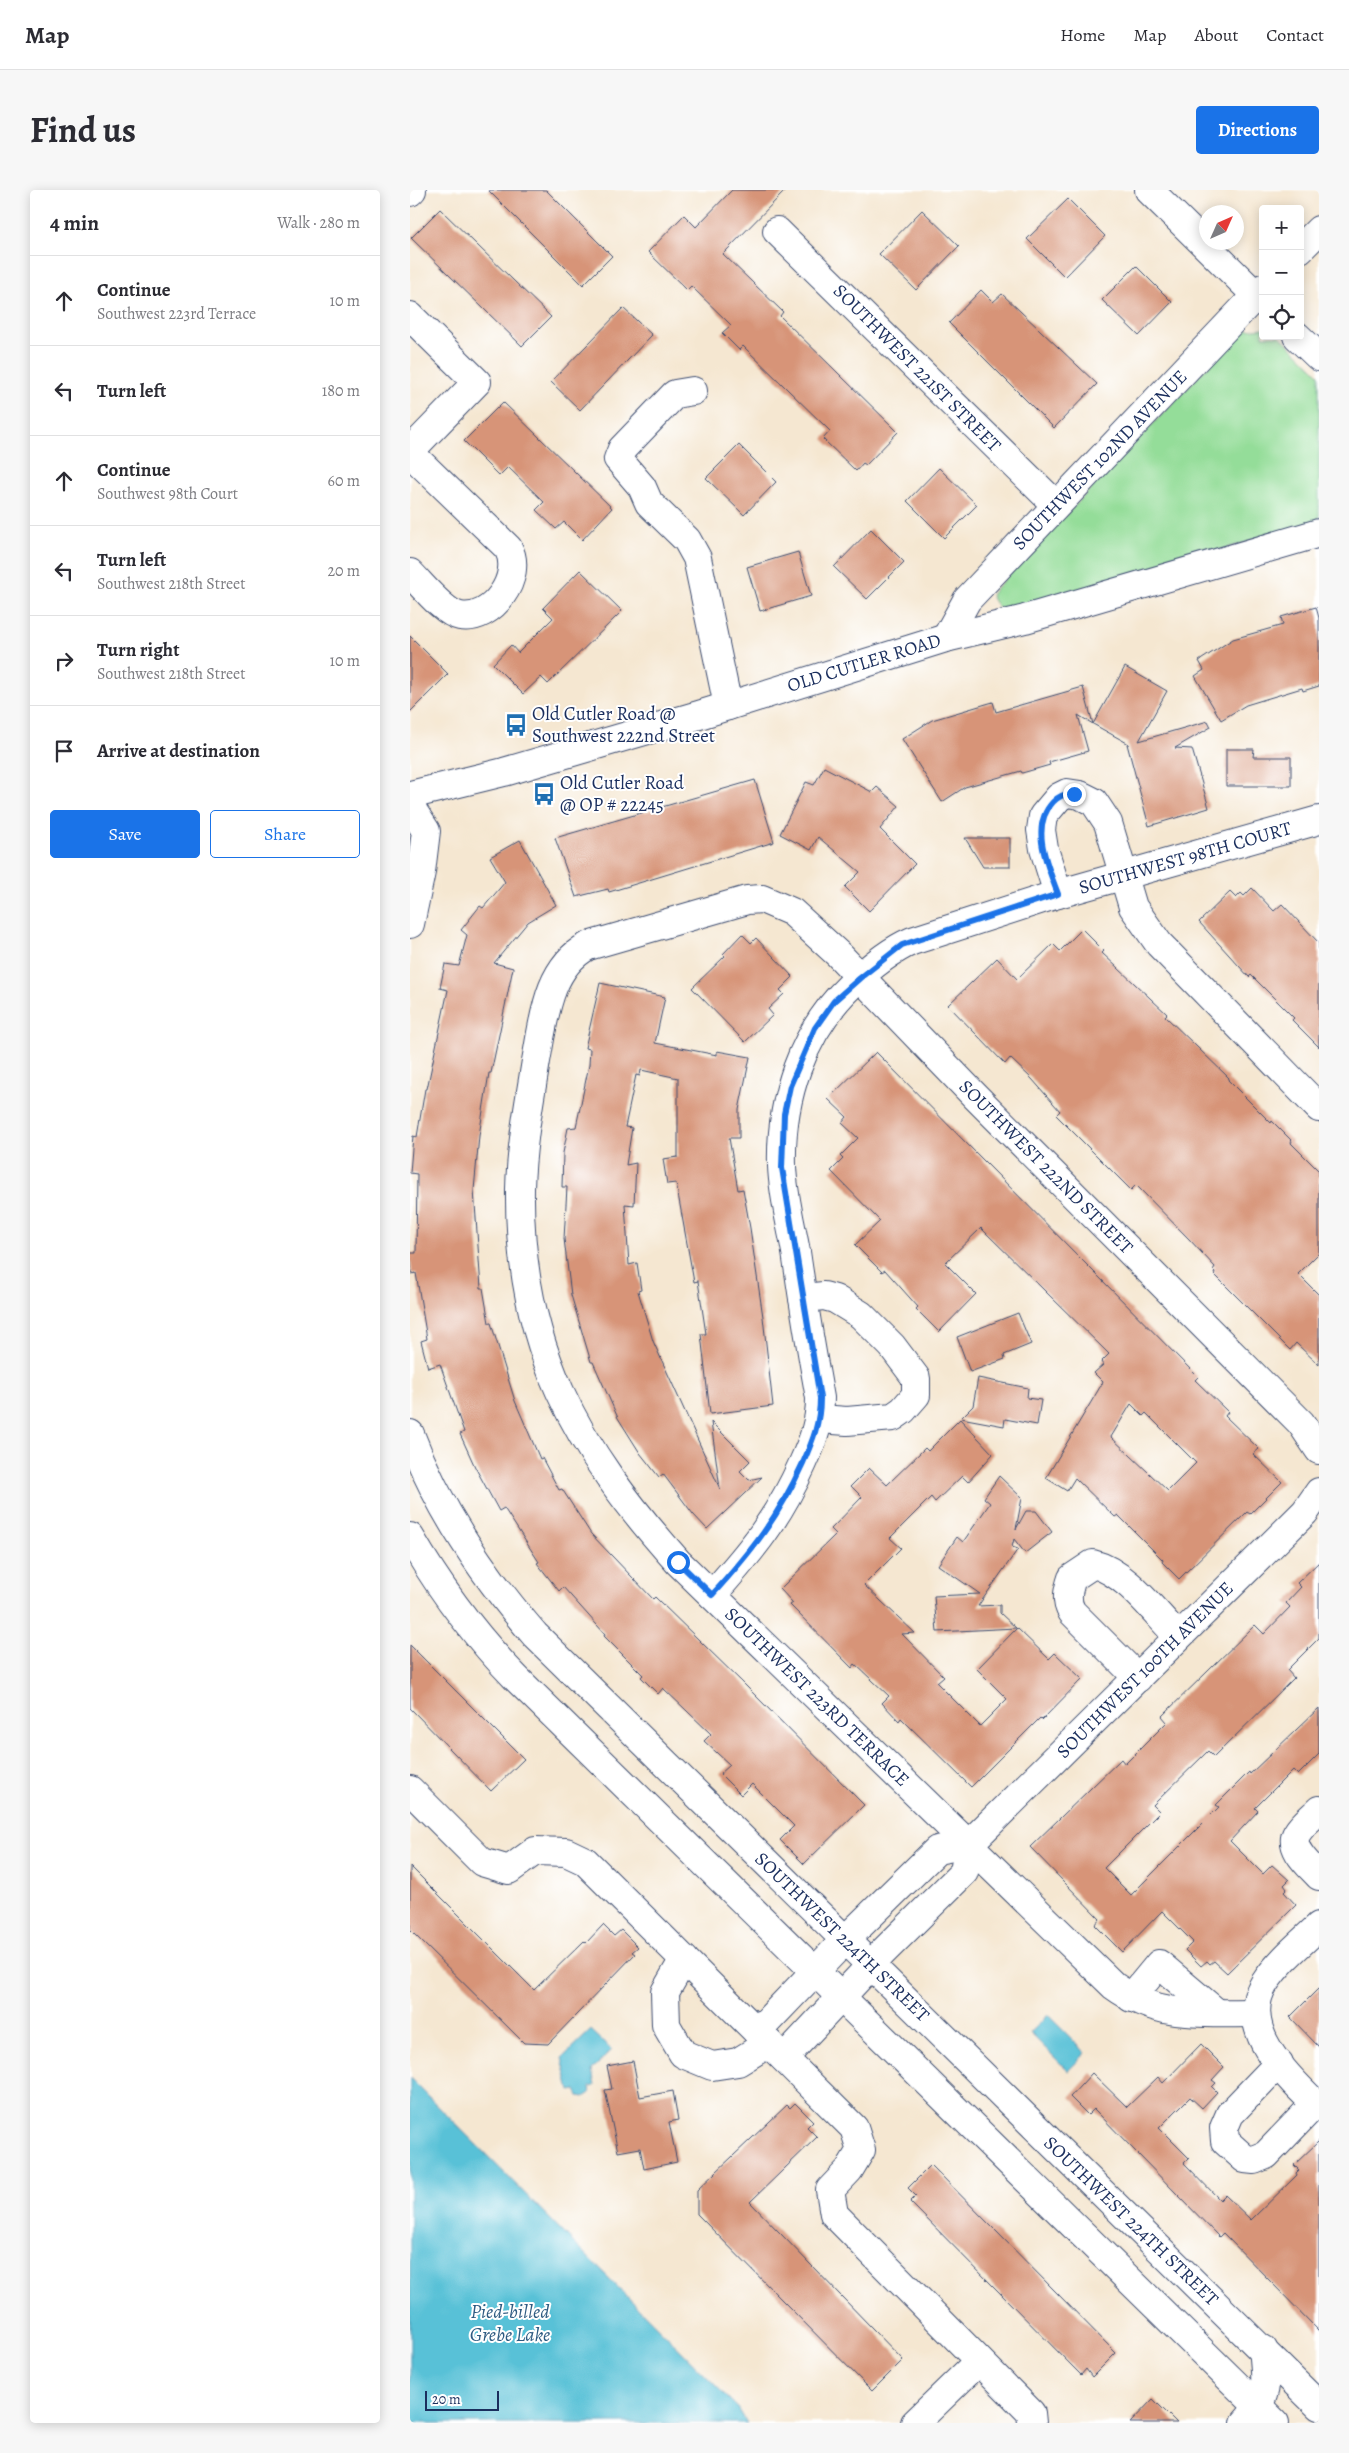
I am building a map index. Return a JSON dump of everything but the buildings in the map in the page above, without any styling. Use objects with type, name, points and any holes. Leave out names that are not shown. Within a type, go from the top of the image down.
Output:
[{"type":"street","points":[[1149,190],[1259,294]]},
{"type":"street","points":[[1304,245],[1319,230]]},
{"type":"street","name":"SOUTHWEST 221ST STREET","points":[[778,231],[1056,505]]},
{"type":"street","name":"SOUTHWEST 102ND AVENUE","points":[[946,638],[967,600],[1056,505],[1259,296]]},
{"type":"street","points":[[410,316],[477,382],[410,452],[508,548],[513,557],[514,569],[511,580],[505,590],[483,612],[470,616],[450,613],[410,574]]},
{"type":"street","points":[[1301,340],[1319,357]]},
{"type":"street","points":[[693,391],[675,394],[622,449],[618,459],[642,487],[649,503],[687,540],[697,558],[728,706]]},
{"type":"street","name":"OLD CUTLER ROAD","points":[[410,794],[474,781],[728,706],[946,638],[1025,619],[1319,533]]},
{"type":"street","points":[[1058,894],[1044,849],[1041,830],[1043,816],[1048,807],[1059,797],[1067,793],[1088,798],[1102,813],[1108,823],[1133,907],[1164,950],[1319,1108]]},
{"type":"street","points":[[410,806],[426,831],[422,872],[410,924]]},
{"type":"street","name":"SOUTHWEST 98TH COURT","points":[[712,1595],[758,1542],[782,1507],[814,1439],[820,1419],[820,1398],[782,1168],[784,1114],[790,1086],[815,1028],[834,1001],[887,956],[912,941],[1058,894],[1319,820]]},
{"type":"street","name":"SOUTHWEST 222ND STREET","points":[[578,951],[600,942],[720,906],[747,900],[762,900],[782,906],[804,922],[1301,1423],[1319,1450]]},
{"type":"street","name":"SOUTHWEST 223RD TERRACE","points":[[578,951],[564,966],[553,986],[542,1030],[525,1126],[521,1216],[524,1255],[533,1315],[555,1383],[580,1434],[622,1496],[712,1595],[1098,1971],[1131,1998],[1164,2010],[1256,2013]]},
{"type":"street","points":[[803,1298],[824,1296],[835,1299],[861,1315],[892,1346],[916,1378],[916,1395],[902,1410],[893,1416],[847,1421],[820,1419]]},
{"type":"street","name":"SOUTHWEST 224TH STREET","points":[[410,1434],[434,1489],[456,1529],[495,1587],[530,1630],[1319,2406]]},
{"type":"street","name":"SOUTHWEST 100TH AVENUE","points":[[968,1844],[1305,1512],[1319,1492]]},
{"type":"street","points":[[410,1537],[450,1600],[502,1664],[815,1972],[1260,2418]]},
{"type":"street","points":[[1138,1678],[1072,1612],[1067,1598],[1072,1578],[1093,1564],[1104,1567],[1127,1584],[1178,1636]]},
{"type":"street","points":[[410,1790],[482,1862],[509,1870],[536,1851],[566,1852],[585,1862],[854,2128],[861,2150],[849,2170],[830,2190],[834,2214],[1031,2413],[1032,2423]]},
{"type":"street","points":[[1319,1810],[1296,1834],[1301,1857],[1319,1876]]},
{"type":"street","points":[[684,1959],[666,1992],[666,2025],[683,2054],[712,2066],[738,2062],[770,2044],[841,1998],[871,1965],[964,1872],[968,1844],[937,1850],[845,1940],[815,1972],[770,2044]]},
{"type":"street","points":[[1279,2063],[1230,2114],[1224,2128],[1225,2142],[1245,2159],[1254,2160],[1266,2155],[1315,2098],[1279,2063],[1259,2030],[1256,2013],[1258,1996],[1270,1976],[1319,1926]]},
{"type":"street","points":[[1131,1998],[1159,1964],[1217,2013]]},
{"type":"street","points":[[1260,2418],[1267,2382],[1263,2349]]},
{"type":"street","points":[[921,2421],[979,2361]]},
{"type":"green space","points":[[1259,328],[1259,340],[1284,340],[1319,374],[1319,521],[1014,610],[1002,609],[997,605],[991,595],[996,588],[1237,336],[1247,330]]},
{"type":"water","points":[[1048,2015],[1086,2053],[1068,2071],[1030,2033]]},
{"type":"water","points":[[591,2030],[612,2050],[592,2070],[595,2086],[589,2087],[590,2093],[584,2097],[579,2096],[576,2090],[570,2091],[562,2058]]},
{"type":"water","name":"Pied-billed Grebe Lake","points":[[410,2078],[738,2408],[747,2423],[410,2423]]},
{"type":"place","name":"Old Cutler Road @ Southwest 222nd Street","points":[[516,725]]},
{"type":"place","name":"Old Cutler Road @ OP # 22245","points":[[544,794]]},
{"type":"route","points":[[678,1562],[712,1595],[758,1542],[782,1507],[814,1439],[820,1419],[820,1398],[782,1168],[784,1114],[790,1086],[815,1028],[834,1001],[902,945],[1058,894],[1044,849],[1041,830],[1043,816],[1048,807],[1059,797],[1067,793],[1074,794]]}]
